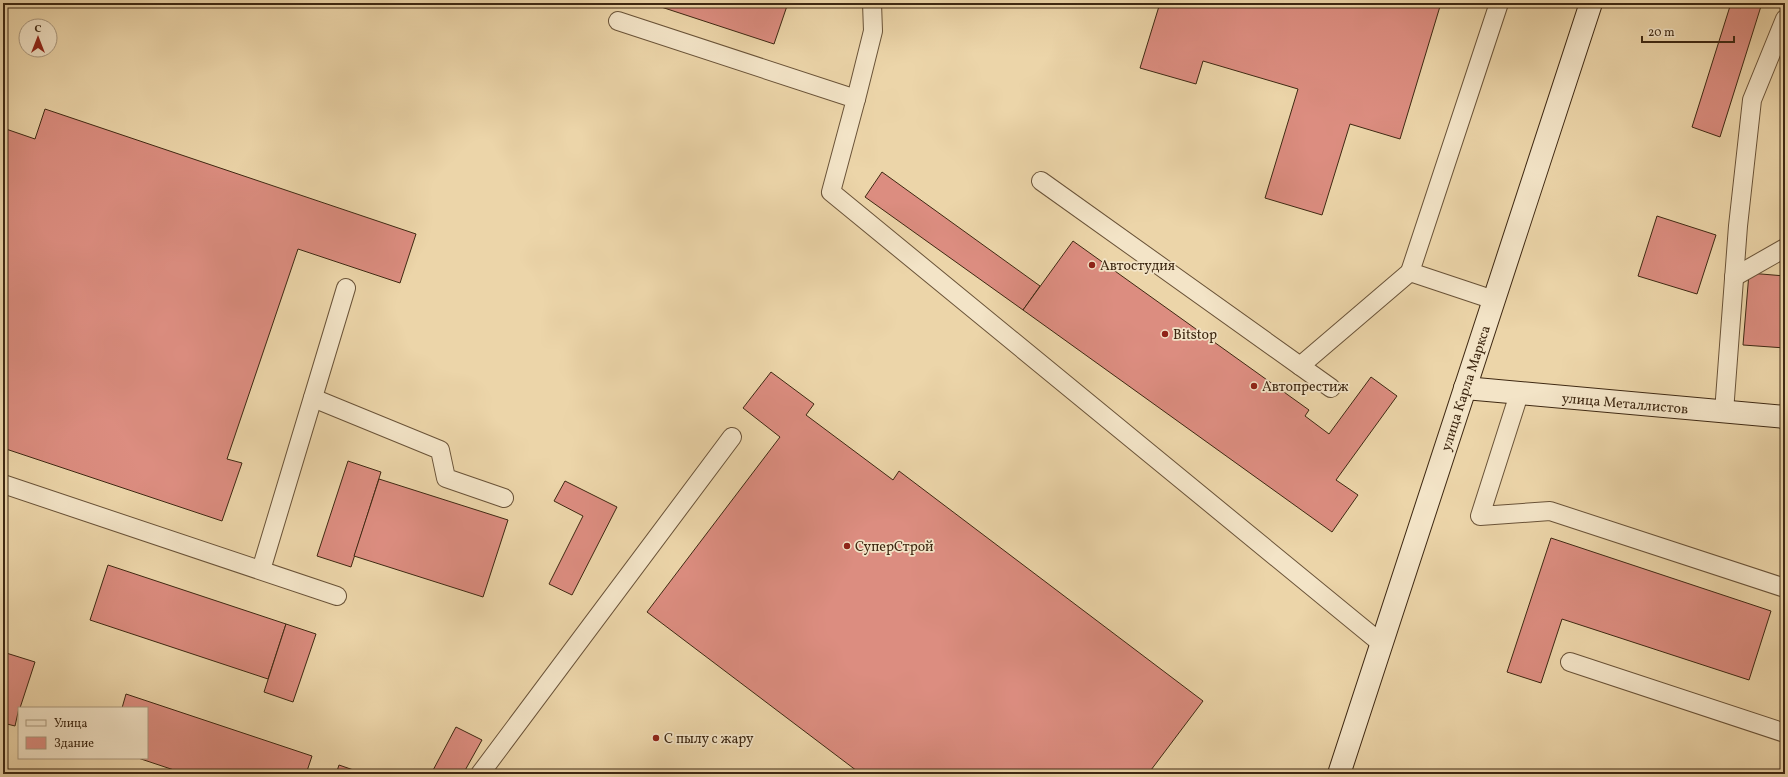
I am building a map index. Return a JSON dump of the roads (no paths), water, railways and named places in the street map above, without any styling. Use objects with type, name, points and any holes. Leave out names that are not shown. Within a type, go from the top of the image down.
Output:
[{"type":"main road","name":"улица Карла Маркса","points":[[1339,774],[1591,3]]},
{"type":"main road","name":"улица Металлистов","points":[[1465,388],[1785,418]]},
{"type":"lane","points":[[872,3],[872,31],[856,99],[830,192],[1382,644]]},
{"type":"lane","points":[[1300,366],[1410,272],[1499,3]]},
{"type":"lane","points":[[1724,412],[1734,277],[1752,100],[1785,19]]},
{"type":"lane","points":[[618,21],[856,99]]},
{"type":"lane","points":[[1041,180],[1331,388]]},
{"type":"lane","points":[[1734,277],[1785,248]]},
{"type":"lane","points":[[1410,272],[1494,300]]},
{"type":"lane","points":[[261,570],[346,288]]},
{"type":"lane","points":[[1519,394],[1480,516],[1550,511],[1785,588]]},
{"type":"lane","points":[[313,398],[440,450],[446,478],[504,498]]},
{"type":"lane","points":[[480,774],[732,437]]},
{"type":"lane","points":[[3,484],[337,596]]},
{"type":"lane","points":[[1570,662],[1785,733]]},
{"type":"place","name":"Автостудия","points":[[1092,265]]},
{"type":"place","name":"Bitstop","points":[[1165,334]]},
{"type":"place","name":"Автопрестиж","points":[[1254,386]]},
{"type":"place","name":"СуперСтрой","points":[[847,546]]},
{"type":"place","name":"С пылу с жару","points":[[656,738]]}]
